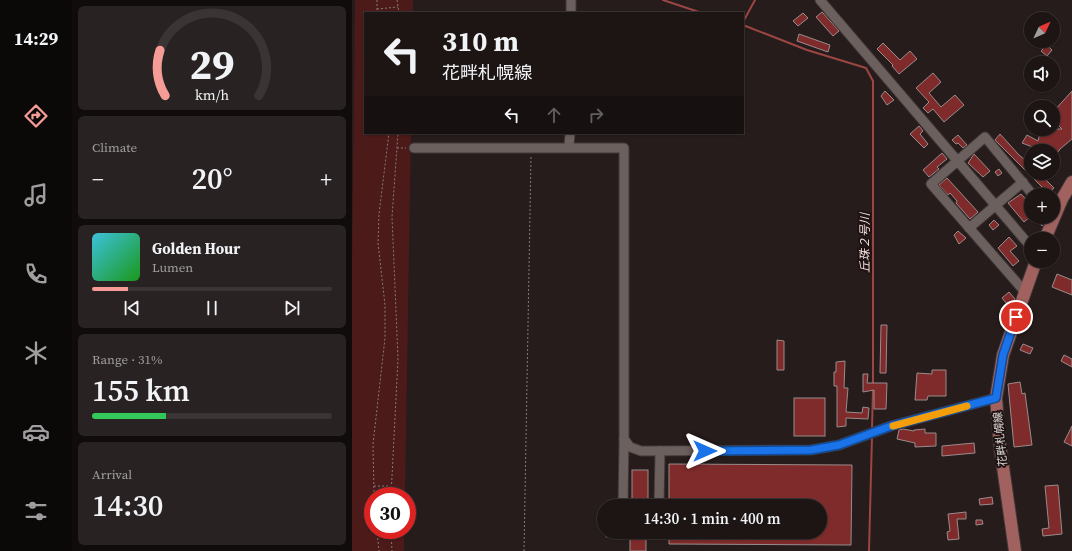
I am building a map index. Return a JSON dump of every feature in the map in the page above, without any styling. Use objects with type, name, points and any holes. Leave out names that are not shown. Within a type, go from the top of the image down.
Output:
[{"type":"main road","points":[[1060,204],[1072,182]]},
{"type":"main road","name":"花畔札幌線","points":[[1015,551],[1000,446],[996,398],[1003,355],[1034,268]]},
{"type":"street","points":[[571,0],[571,12]]},
{"type":"street","points":[[820,0],[1024,239]]},
{"type":"street","points":[[569,146],[570,134]]},
{"type":"street","points":[[1025,292],[931,184],[985,137],[1028,188]]},
{"type":"street","points":[[414,148],[531,148],[569,146],[624,148],[623,499]]},
{"type":"street","points":[[969,228],[1023,182]]},
{"type":"street","points":[[624,439],[630,447],[641,451],[811,450],[839,445],[872,432],[996,398]]},
{"type":"street","points":[[659,499],[660,451]]},
{"type":"path","points":[[377,0],[377,9],[398,6]]},
{"type":"path","points":[[397,0],[399,12]]},
{"type":"path","points":[[389,134],[378,214],[378,243],[385,305],[385,338],[373,444],[374,486],[391,486],[398,359],[392,217],[398,134]]},
{"type":"path","points":[[397,148],[414,148]]},
{"type":"path","points":[[524,551],[531,148]]},
{"type":"path","points":[[378,539],[379,551]]},
{"type":"path","points":[[391,539],[392,551]]},
{"type":"shaded area","points":[[355,0],[413,0],[413,12],[364,12],[364,134],[411,134],[405,487],[364,487],[364,539],[404,539],[404,551],[352,551],[352,264]]},
{"type":"building","points":[[822,12],[839,31],[833,36],[816,17]]},
{"type":"building","points":[[803,13],[808,18],[798,26],[793,21]]},
{"type":"building","points":[[799,34],[830,45],[828,52],[797,41]]},
{"type":"building","points":[[883,43],[900,60],[910,51],[917,59],[899,74],[892,66],[893,65],[877,49]]},
{"type":"building","points":[[1044,48],[1050,48],[1052,50],[1047,56],[1041,51]]},
{"type":"building","points":[[933,73],[941,82],[929,93],[941,107],[955,95],[964,105],[944,122],[933,109],[928,113],[923,108],[929,102],[916,88]]},
{"type":"building","points":[[885,91],[894,100],[887,105],[881,96]]},
{"type":"building","points":[[1072,91],[1072,139],[1060,149],[1060,144],[1022,143],[1026,136],[1038,141],[1039,136],[1060,136],[1060,129],[1062,129],[1060,127],[1060,104]]},
{"type":"building","points":[[919,126],[923,131],[920,134],[928,144],[924,148],[910,134]]},
{"type":"building","points":[[1000,134],[1024,159],[1024,169],[995,140]]},
{"type":"building","points":[[958,135],[967,145],[963,148],[952,140]]},
{"type":"building","points":[[942,153],[947,159],[937,167],[939,169],[929,177],[923,170]]},
{"type":"building","points":[[974,154],[990,171],[983,177],[968,163]]},
{"type":"building","points":[[999,169],[1002,173],[998,176],[995,172]]},
{"type":"building","points":[[947,178],[978,212],[970,219],[956,203],[957,201],[950,193],[948,195],[939,185]]},
{"type":"building","points":[[1035,180],[1046,180],[1054,188],[1043,188]]},
{"type":"building","points":[[1021,194],[1024,197],[1024,222],[1008,203]]},
{"type":"building","points":[[994,220],[999,225],[993,230],[989,225]]},
{"type":"building","points":[[958,231],[966,238],[959,244],[954,235]]},
{"type":"building","points":[[1009,237],[1017,246],[1010,251],[1019,261],[1013,266],[998,248]]},
{"type":"building","points":[[1057,274],[1072,280],[1072,295],[1052,287]]},
{"type":"building","points":[[1009,292],[1015,299],[1011,309],[1002,298]]},
{"type":"building","points":[[881,325],[887,325],[886,373],[880,373]]},
{"type":"building","points":[[777,340],[784,341],[784,370],[777,370]]},
{"type":"building","points":[[1023,344],[1033,348],[1030,354],[1020,350]]},
{"type":"building","points":[[1064,355],[1072,359],[1072,367],[1061,361]]},
{"type":"building","points":[[845,361],[844,388],[848,388],[846,412],[862,413],[863,407],[869,408],[868,419],[846,418],[846,426],[837,427],[837,386],[834,386],[834,372],[836,372],[836,362]]},
{"type":"building","points":[[932,370],[946,370],[946,396],[928,396],[927,400],[915,400],[917,373],[932,374]]},
{"type":"building","points":[[863,374],[868,374],[867,383],[887,383],[886,409],[874,409],[874,390],[863,392]]},
{"type":"building","points":[[1020,382],[1022,394],[1025,393],[1032,445],[1014,447],[1008,384]]},
{"type":"building","points":[[794,398],[825,398],[825,436],[794,436]]},
{"type":"building","points":[[1072,426],[1072,446],[1064,442]]},
{"type":"building","points":[[903,429],[914,431],[925,429],[925,433],[936,433],[936,446],[915,447],[915,443],[897,439],[899,430]]},
{"type":"building","points":[[974,443],[975,453],[942,456],[942,446]]},
{"type":"building","points":[[669,464],[852,465],[851,545],[669,544],[669,539],[827,539],[827,499],[669,499]]},
{"type":"building","points":[[632,470],[648,470],[648,499],[632,499]]},
{"type":"building","points":[[1058,485],[1062,534],[1043,536],[1042,529],[1049,528],[1045,486]]},
{"type":"building","points":[[992,497],[993,504],[980,505],[979,499]]},
{"type":"building","points":[[966,512],[966,519],[957,519],[959,539],[948,540],[947,532],[950,531],[948,514]]},
{"type":"building","points":[[976,520],[982,520],[983,524],[976,525]]},
{"type":"building","points":[[630,539],[646,539],[646,551],[630,551]]},
{"type":"waterway","name":"丘珠２号川","points":[[663,0],[699,12]]},
{"type":"waterway","points":[[744,20],[755,0]]},
{"type":"waterway","name":"丘珠２号川","points":[[744,25],[807,50],[866,68],[873,81],[873,384]]},
{"type":"waterway","name":"丘珠２号川","points":[[872,430],[873,388]]},
{"type":"waterway","name":"丘珠２号川","points":[[869,551],[872,436]]},
{"type":"slow traffic","points":[[893,426],[967,406]]},
{"type":"route","points":[[705,451],[811,450],[839,445],[891,426],[996,398],[998,377],[1003,355],[1016,317]]}]
